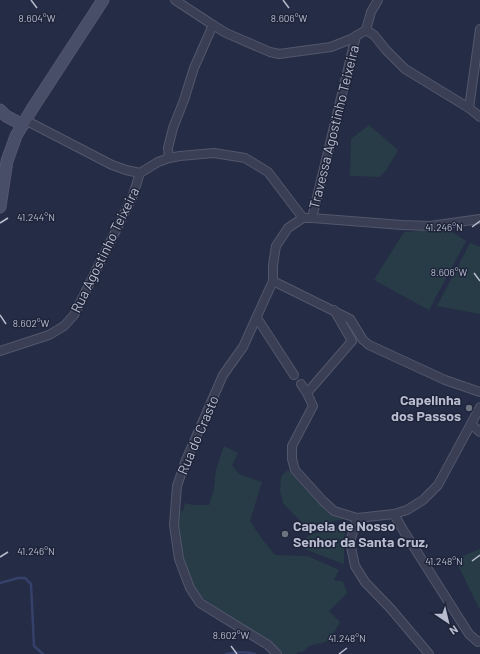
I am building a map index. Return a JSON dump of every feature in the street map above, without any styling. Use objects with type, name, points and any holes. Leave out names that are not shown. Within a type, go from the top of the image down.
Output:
[{"type":"street","points":[[0,207],[7,161],[16,136],[103,0]]},
{"type":"street","points":[[175,0],[226,33],[270,52],[279,54],[331,47],[351,39],[366,30],[371,12],[378,0]]},
{"type":"street","points":[[169,158],[168,148],[173,128],[194,68],[213,25]]},
{"type":"street","points":[[469,108],[480,29]]},
{"type":"street","points":[[366,30],[374,35],[386,50],[405,69],[469,108],[480,117]]},
{"type":"street","name":"Travessa Agostinho Teixeira","points":[[312,218],[356,36]]},
{"type":"street","points":[[2,115],[24,122],[112,165],[140,173],[158,162],[169,158],[214,153],[245,158],[268,172],[303,218],[430,226],[480,219]]},
{"type":"street","name":"Rua Agostinho Teixeira","points":[[0,351],[49,335],[64,326],[74,315],[132,198],[140,173]]},
{"type":"street","name":"Rua do Crasto","points":[[277,654],[268,645],[200,603],[190,588],[179,559],[174,525],[177,486],[186,460],[223,375],[243,347],[273,281],[273,265],[276,246],[288,228],[303,218]]},
{"type":"street","points":[[273,281],[350,319],[362,340],[369,345],[445,380],[480,392]]},
{"type":"street","points":[[307,393],[352,341],[334,310]]},
{"type":"street","points":[[257,318],[294,375]]},
{"type":"street","points":[[301,384],[313,406],[292,446],[292,459],[295,470],[322,501],[334,511],[357,518],[394,514],[407,510],[423,500],[438,485],[480,407]]},
{"type":"street","points":[[471,424],[480,432]]},
{"type":"street","points":[[394,514],[469,634],[478,642],[480,641]]},
{"type":"street","points":[[357,518],[350,542],[355,566],[365,582],[391,609],[429,654]]},
{"type":"shaded area","points":[[369,125],[398,150],[387,169],[380,177],[350,176],[351,139]]},
{"type":"shaded area","points":[[447,229],[466,241],[429,310],[374,280],[404,232]]},
{"type":"shaded area","points":[[470,243],[480,247],[480,314],[437,306]]},
{"type":"shaded area","points":[[224,446],[238,453],[232,465],[239,474],[262,482],[250,521],[275,555],[308,556],[339,570],[334,580],[343,582],[347,593],[329,611],[340,622],[329,641],[309,646],[303,652],[296,654],[279,654],[211,605],[194,590],[180,562],[178,511],[183,511],[185,503],[194,505],[209,505],[214,488],[216,470]]},
{"type":"shaded area","points":[[288,470],[327,512],[344,519],[311,526],[303,524],[283,503],[280,491],[281,478]]},
{"type":"shaded area","points":[[346,527],[344,540],[344,564],[304,549],[307,537],[312,534]]},
{"type":"shaded area","points":[[480,549],[480,610],[455,559]]},
{"type":"waterway","points":[[0,583],[18,578],[25,578],[31,584],[34,646],[43,654]]},
{"type":"waterway","points":[[226,654],[240,652],[255,654]]},
{"type":"place","name":"Capelinha dos Passos","points":[[469,408]]},
{"type":"place","name":"Capela de Nosso Senhor da Santa Cruz,","points":[[285,534]]}]
